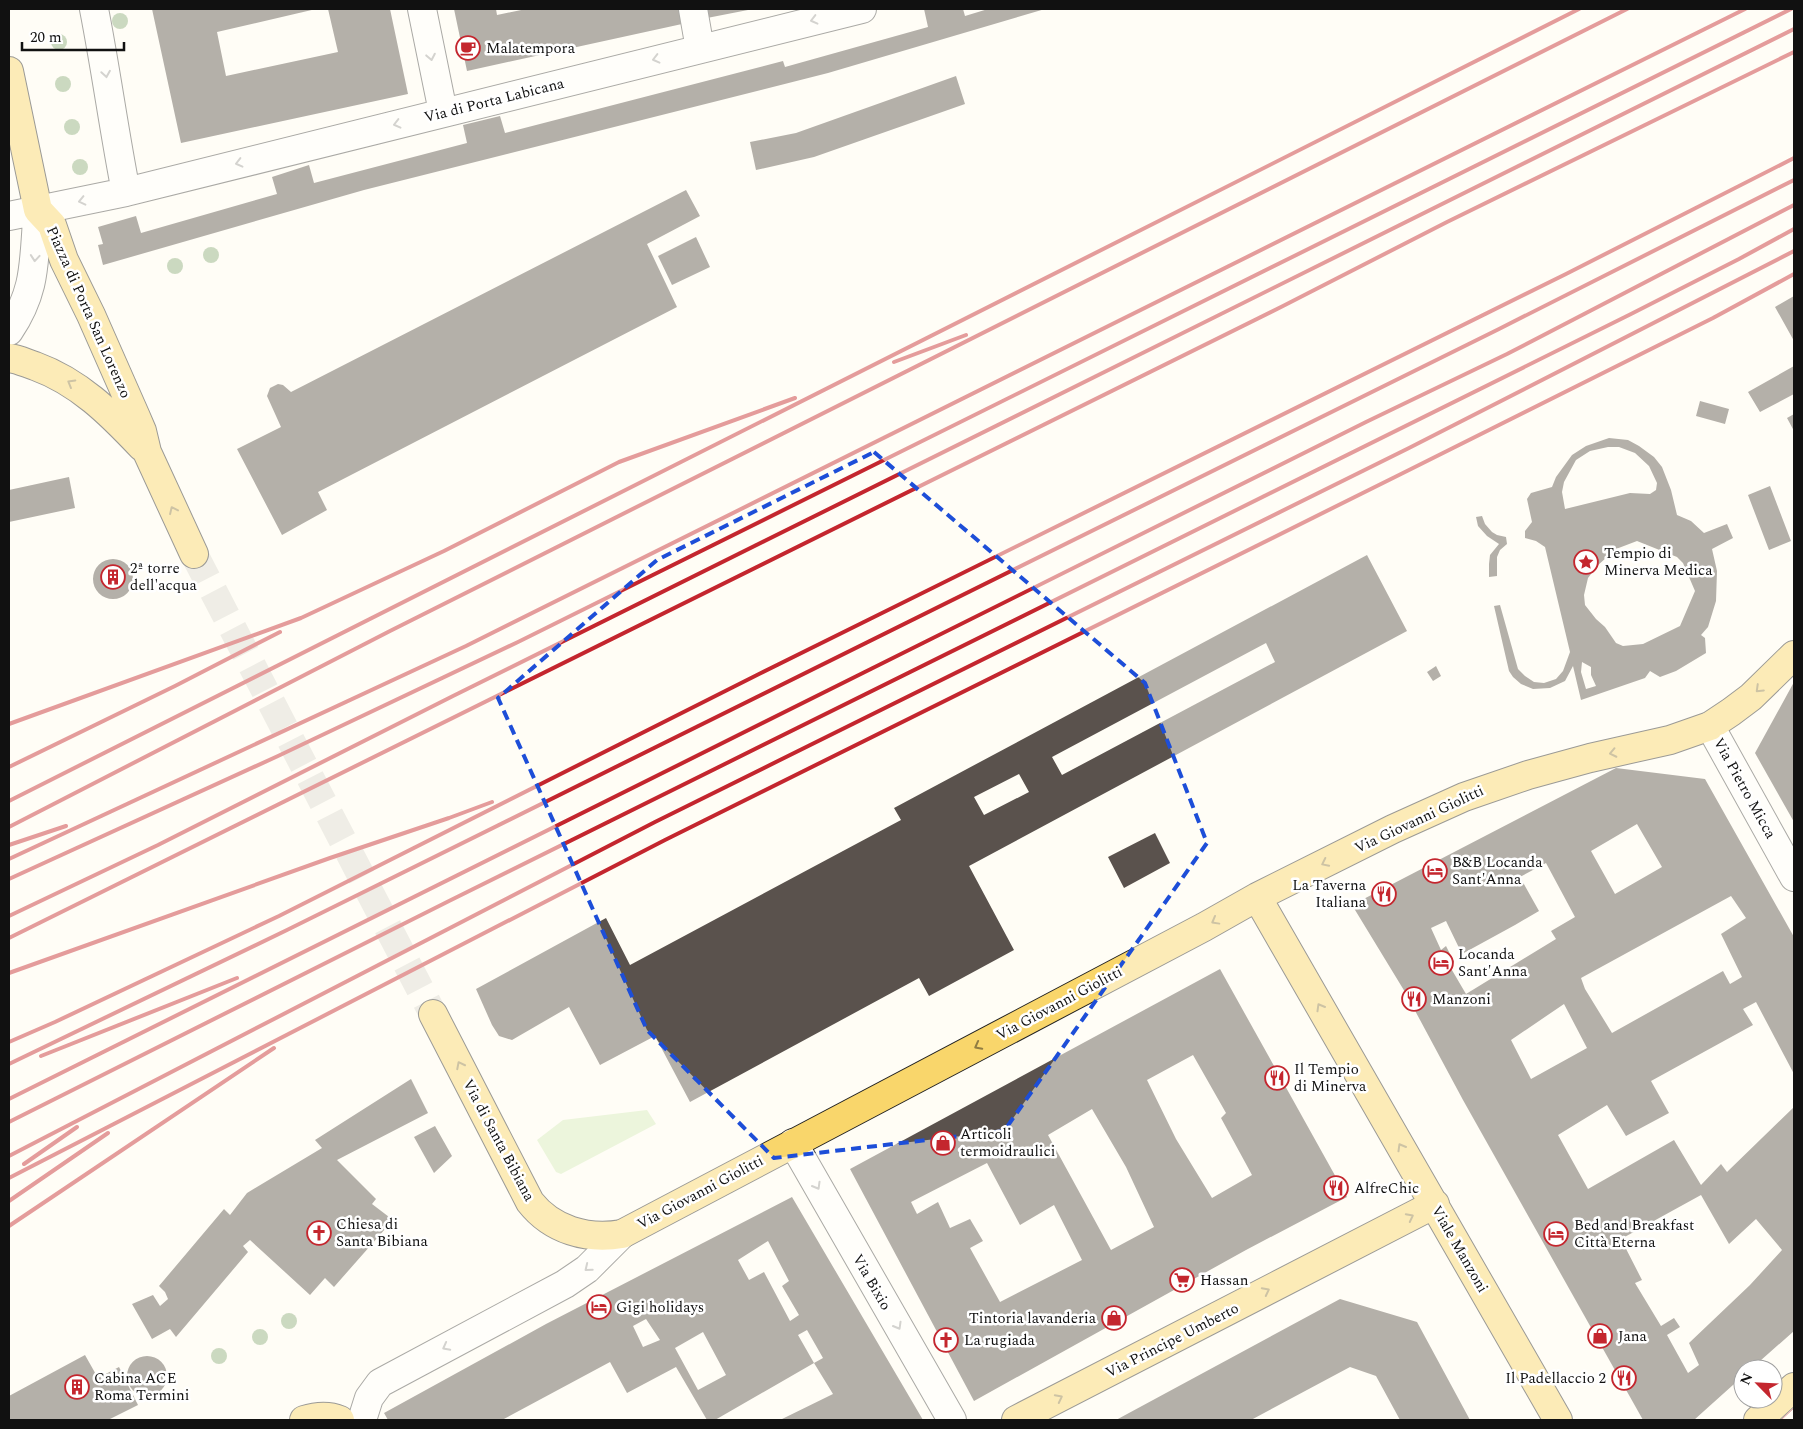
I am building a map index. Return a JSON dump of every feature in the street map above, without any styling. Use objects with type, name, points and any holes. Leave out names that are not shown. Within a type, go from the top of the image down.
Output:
[{"type":"main road","points":[[9,71],[38,210]]},
{"type":"main road","name":"Piazza di Porta San Lorenzo","points":[[38,210],[52,224],[64,260],[136,416],[149,457]]},
{"type":"main road","name":"Piazza di Porta San Lorenzo","points":[[9,358],[44,369],[78,387],[110,412],[149,457]]},
{"type":"main road","points":[[149,457],[194,554]]},
{"type":"main road","name":"Via Giovanni Giolitti","points":[[622,1234],[1204,927],[1257,897],[1423,815],[1500,783],[1590,758],[1670,740],[1710,726],[1751,697],[1794,655]]},
{"type":"main road","name":"Viale Manzoni","points":[[1257,897],[1558,1420]]},
{"type":"main road","name":"Via di Santa Bibiana","points":[[433,1014],[530,1202],[538,1213],[560,1227],[573,1232],[591,1236],[622,1234]]},
{"type":"main road","name":"Via Principe Umberto","points":[[1016,1420],[1435,1204]]},
{"type":"main road","points":[[1758,1420],[1794,1387]]},
{"type":"main road","points":[[304,1420],[320,1417],[332,1417],[340,1420]]},
{"type":"street","points":[[94,9],[126,192]]},
{"type":"street","points":[[422,9],[443,112]]},
{"type":"street","points":[[693,9],[700,49]]},
{"type":"street","name":"Via di Porta Labicana","points":[[9,216],[126,192],[862,9]]},
{"type":"street","name":"Piazza di Porta San Lorenzo","points":[[9,331],[22,310],[30,288],[35,259],[38,210]]},
{"type":"street","name":"Via Pietro Micca","points":[[1710,726],[1794,877]]},
{"type":"street","name":"Via Bixio","points":[[793,1143],[952,1420]]},
{"type":"street","name":"Via Giovanni Giolitti","points":[[362,1420],[370,1398],[380,1383],[565,1284],[587,1269],[622,1234]]},
{"type":"highlighted area","points":[[874,452],[1145,683],[1207,843],[1004,1131],[774,1158],[647,1030],[498,698],[657,560]]},
{"type":"green space","points":[[647,1110],[656,1124],[561,1174],[556,1172],[537,1140],[563,1120]]},
{"type":"building","points":[[152,9],[316,9],[217,32],[226,76],[338,52],[328,9],[390,9],[408,94],[181,143]]},
{"type":"building","points":[[454,9],[496,9],[497,15],[526,9],[679,9],[682,24],[467,71]]},
{"type":"building","points":[[705,9],[748,9],[748,10],[707,18]]},
{"type":"building","points":[[924,9],[963,9],[965,16],[988,9],[1045,9],[828,73],[364,190],[103,265],[98,245],[103,244],[98,227],[136,216],[141,233],[277,194],[272,177],[309,165],[314,183],[467,143],[463,125],[500,116],[505,133],[783,61],[785,67],[928,27]]},
{"type":"building","points":[[956,76],[965,104],[814,157],[756,170],[750,142],[796,133]]},
{"type":"building","points":[[686,190],[700,216],[647,244],[677,307],[318,492],[327,510],[282,535],[237,449],[281,427],[267,396],[270,388],[278,384],[283,385],[291,392]]},
{"type":"building","points":[[696,237],[710,267],[672,285],[658,256]]},
{"type":"building","points":[[1794,296],[1794,341],[1775,307]]},
{"type":"building","points":[[1794,366],[1794,394],[1760,412],[1748,392]]},
{"type":"building","points":[[1700,401],[1729,409],[1725,424],[1696,416]]},
{"type":"building","points":[[1794,414],[1794,431],[1787,418]]},
{"type":"building","points":[[1609,438],[1628,440],[1639,446],[1654,457],[1662,467],[1671,490],[1677,515],[1691,521],[1704,533],[1727,524],[1733,538],[1712,549],[1717,571],[1716,601],[1708,627],[1701,635],[1705,638],[1706,653],[1676,671],[1660,677],[1650,671],[1645,678],[1581,700],[1573,666],[1565,681],[1550,688],[1533,689],[1521,684],[1513,677],[1509,671],[1494,606],[1500,605],[1518,669],[1534,682],[1544,683],[1556,679],[1563,671],[1570,652],[1545,547],[1536,541],[1525,538],[1525,531],[1532,522],[1527,499],[1531,493],[1552,487],[1556,477],[1572,455],[1586,446]],"holes":[[[1608,447],[1619,447],[1635,453],[1649,466],[1657,483],[1656,490],[1650,494],[1630,493],[1565,509],[1562,492],[1564,482],[1576,460],[1590,451]],[[1637,541],[1677,557],[1683,563],[1695,591],[1680,626],[1643,644],[1623,646],[1616,643],[1605,627],[1596,619],[1585,605],[1584,595],[1588,578],[1597,566],[1616,549]],[[1582,662],[1591,667],[1591,675],[1596,686],[1586,689],[1581,672]]]},
{"type":"building","points":[[69,477],[75,508],[9,522],[9,490]]},
{"type":"building","points":[[1770,486],[1791,541],[1769,550],[1748,495]]},
{"type":"building","points":[[1482,516],[1485,524],[1492,532],[1506,537],[1507,544],[1500,550],[1497,557],[1497,576],[1489,577],[1489,564],[1490,555],[1499,544],[1487,536],[1478,526],[1476,517]]},
{"type":"building","points":[[1367,555],[1407,631],[969,866],[1014,950],[929,996],[919,978],[690,1102],[655,1036],[600,1065],[569,1007],[512,1040],[499,1036],[492,1025],[476,989],[606,918],[630,965],[901,820],[894,808]],"holes":[[[1266,643],[1275,662],[1062,775],[1052,757]],[[1019,774],[1029,792],[984,815],[974,797]]]},
{"type":"building","name":"2ª torre dell'acqua","points":[[117,559],[124,562],[130,568],[133,579],[132,587],[124,596],[117,599],[109,599],[102,596],[94,587],[93,575],[96,568],[105,560]]},
{"type":"building","points":[[1436,666],[1441,676],[1433,681],[1427,672]]},
{"type":"building","points":[[1794,682],[1794,822],[1755,753]]},
{"type":"building","points":[[1616,768],[1705,779],[1794,937],[1794,1074],[1756,1002],[1743,1009],[1753,1025],[1651,1081],[1669,1113],[1626,1136],[1607,1105],[1558,1135],[1588,1189],[1674,1140],[1701,1185],[1721,1164],[1727,1172],[1794,1107],[1794,1331],[1762,1359],[1733,1359],[1733,1385],[1694,1420],[1643,1420],[1463,1100],[1405,992],[1352,905]],"holes":[[[1637,824],[1662,867],[1615,894],[1591,851]],[[1546,863],[1575,917],[1551,931],[1556,939],[1466,994],[1449,965],[1454,962],[1446,946],[1441,950],[1431,928],[1446,921],[1462,954],[1515,925],[1539,911],[1520,877]],[[1731,896],[1746,918],[1721,934],[1742,977],[1730,984],[1723,971],[1612,1033],[1585,989],[1581,978]],[[1564,1004],[1587,1048],[1531,1079],[1511,1040]],[[1701,1195],[1729,1244],[1756,1219],[1782,1250],[1750,1285],[1689,1343],[1699,1365],[1688,1373],[1667,1335],[1680,1327],[1674,1318],[1661,1326],[1635,1283],[1642,1280],[1621,1239]]]},
{"type":"building","points":[[1155,833],[1170,863],[1124,888],[1108,857]]},
{"type":"building","points":[[1220,969],[1347,1197],[1246,1250],[974,1401],[850,1169]],"holes":[[[1193,1055],[1226,1113],[1221,1118],[1252,1175],[1212,1198],[1176,1139],[1147,1080]],[[1092,1109],[1126,1167],[1154,1227],[1111,1250],[1048,1135]],[[987,1163],[1020,1225],[1054,1205],[1082,1260],[1000,1302],[970,1248],[983,1241],[970,1219],[950,1228],[938,1202],[917,1214],[911,1202]]]},
{"type":"building","points":[[411,1079],[428,1113],[337,1160],[376,1199],[372,1204],[393,1220],[334,1287],[325,1278],[310,1295],[250,1240],[243,1246],[248,1252],[176,1337],[170,1329],[152,1339],[132,1304],[153,1295],[160,1306],[168,1299],[165,1292],[159,1286],[224,1209],[230,1215],[247,1193],[322,1148],[315,1140]]},
{"type":"building","points":[[435,1126],[452,1156],[434,1173],[414,1137]]},
{"type":"building","points":[[792,1197],[923,1420],[780,1420],[833,1394],[814,1363],[715,1420],[707,1420],[676,1367],[627,1393],[610,1362],[502,1420],[388,1420],[384,1413],[546,1324]],"holes":[[[768,1241],[789,1281],[782,1286],[799,1315],[790,1321],[764,1272],[749,1280],[738,1260]],[[646,1319],[660,1340],[643,1347],[633,1326]],[[807,1330],[823,1358],[814,1363],[798,1335]],[[703,1332],[726,1375],[698,1390],[675,1348]]]},
{"type":"building","points":[[1340,1299],[1417,1322],[1470,1420],[1400,1420],[1376,1376],[1350,1367],[1251,1420],[1116,1420]]},
{"type":"building","name":"Cabina ACE Roma Termini","points":[[85,1355],[98,1378],[119,1367],[138,1405],[108,1420],[9,1420],[9,1396]]},
{"type":"building","points":[[151,1356],[158,1359],[164,1365],[167,1376],[166,1384],[158,1393],[151,1396],[143,1396],[136,1393],[128,1384],[127,1372],[130,1365],[139,1357]]},
{"type":"tunnel","points":[[194,554],[433,1014]]},
{"type":"tram line","points":[[1781,1420],[1794,1408]]},
{"type":"railway","points":[[9,801],[1579,9]]},
{"type":"railway","points":[[9,827],[390,631],[1627,9]]},
{"type":"railway","points":[[9,859],[466,646],[1745,9]]},
{"type":"railway","points":[[9,879],[278,756],[518,642],[1791,9]]},
{"type":"railway","points":[[9,916],[158,845],[453,696],[1794,29]]},
{"type":"railway","points":[[9,938],[1283,306],[1447,222],[1794,52]]},
{"type":"railway","points":[[9,1042],[279,916],[759,674],[1566,274],[1794,158]]},
{"type":"railway","points":[[9,1064],[287,930],[1499,329],[1794,180]]},
{"type":"railway","points":[[9,1099],[1366,422],[1507,354],[1794,205]]},
{"type":"railway","points":[[9,1122],[449,901],[1631,314],[1794,229]]},
{"type":"railway","points":[[9,1156],[655,822],[1409,448],[1794,251]]},
{"type":"railway","points":[[9,1178],[665,840],[1713,318],[1794,274]]},
{"type":"railway","points":[[894,362],[966,335]]},
{"type":"railway","points":[[9,724],[301,618],[444,551],[619,462],[795,398]]},
{"type":"railway","points":[[9,767],[175,686],[280,632]]},
{"type":"railway","points":[[9,973],[492,802]]},
{"type":"railway","points":[[9,845],[66,826]]},
{"type":"railway","points":[[41,1056],[237,978]]},
{"type":"railway","points":[[9,1226],[274,1048]]},
{"type":"railway","points":[[24,1164],[77,1127]]},
{"type":"railway","points":[[9,1201],[108,1133]]},
{"type":"place","name":"Malatempora","points":[[468,48]]},
{"type":"place","name":"Tempio di Minerva Medica","points":[[1586,562]]},
{"type":"place","name":"2ª torre dell'acqua","points":[[113,577]]},
{"type":"place","name":"B&B Locanda Sant'Anna","points":[[1435,871]]},
{"type":"place","name":"La Taverna Italiana","points":[[1384,894]]},
{"type":"place","name":"Locanda Sant'Anna","points":[[1441,963]]},
{"type":"place","name":"Manzoni","points":[[1414,999]]},
{"type":"place","name":"Il Tempio di Minerva","points":[[1277,1078]]},
{"type":"place","name":"Articoli termoidraulici","points":[[943,1143]]},
{"type":"place","name":"AlfreChic","points":[[1336,1188]]},
{"type":"place","name":"Chiesa di Santa Bibiana","points":[[319,1233]]},
{"type":"place","name":"Bed and Breakfast Città Eterna","points":[[1556,1234]]},
{"type":"place","name":"Hassan","points":[[1182,1280]]},
{"type":"place","name":"Gigi holidays","points":[[599,1307]]},
{"type":"place","name":"Tintoria lavanderia","points":[[1114,1318]]},
{"type":"place","name":"Jana","points":[[1600,1336]]},
{"type":"place","name":"La rugiada","points":[[946,1340]]},
{"type":"place","name":"Il Padellaccio 2","points":[[1624,1378]]},
{"type":"place","name":"Cabina ACE Roma Termini","points":[[77,1387]]}]
